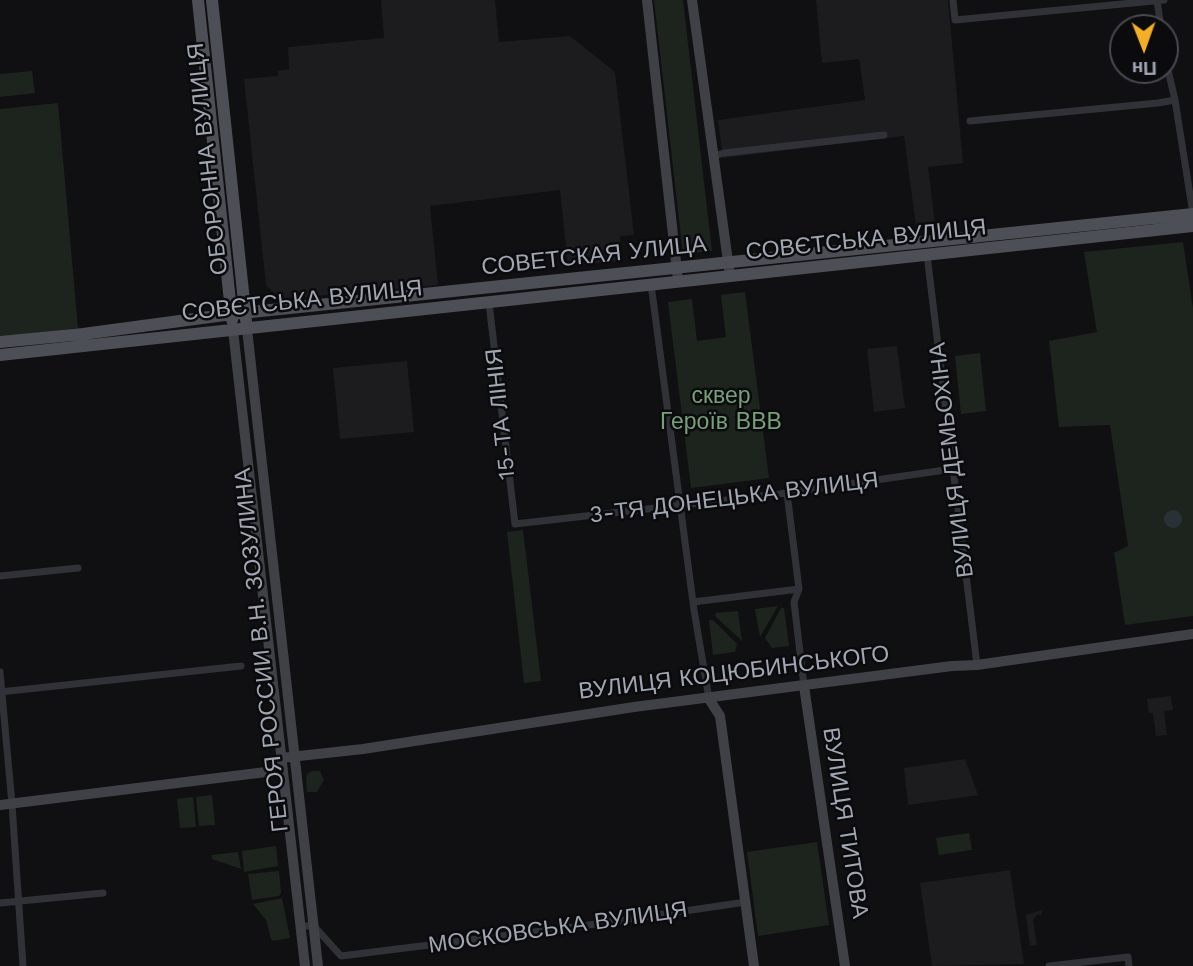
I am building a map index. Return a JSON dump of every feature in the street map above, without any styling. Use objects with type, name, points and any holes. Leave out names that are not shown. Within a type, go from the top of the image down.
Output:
[{"type":"main road","name":"ОБОРОННА ВУЛИЦЯ","points":[[198,0],[233,330]]},
{"type":"main road","name":"ОБОРОННА ВУЛИЦЯ","points":[[212,0],[247,329]]},
{"type":"main road","name":"СОВЕТСКАЯ УЛИЦА","points":[[0,342],[232,314],[728,270],[1193,214]]},
{"type":"main road","name":"СОВЄТСЬКА ВУЛИЦЯ","points":[[728,270],[927,255],[1193,226]]},
{"type":"main road","name":"СОВЄТСЬКА ВУЛИЦЯ","points":[[0,355],[651,284],[677,275]]},
{"type":"street","points":[[647,0],[677,275]]},
{"type":"street","points":[[692,0],[728,270]]},
{"type":"street","points":[[953,0],[955,20],[1160,0]]},
{"type":"street","points":[[1171,84],[1193,214]]},
{"type":"street","points":[[970,121],[1175,100]]},
{"type":"street","points":[[713,156],[884,135]]},
{"type":"street","name":"ВУЛИЦЯ ДЕМЬОХІНА","points":[[927,255],[977,665]]},
{"type":"street","points":[[651,284],[693,603],[709,699],[720,716],[754,966]]},
{"type":"street","name":"15-ТА ЛІНІЯ","points":[[489,303],[515,524]]},
{"type":"street","name":"ГЕРОЯ РОССИИ В.Н. ЗОЗУЛИНА","points":[[247,329],[318,966]]},
{"type":"street","name":"ГЕРОЯ РОССИИ В.Н. ЗОЗУЛИНА","points":[[233,330],[305,966]]},
{"type":"street","name":"3-ТЯ ДОНЕЦЬКА ВУЛИЦЯ","points":[[515,524],[787,492],[953,469]]},
{"type":"street","points":[[787,492],[799,589],[794,602],[804,686]]},
{"type":"street","points":[[0,576],[78,568]]},
{"type":"street","points":[[693,603],[799,589]]},
{"type":"street","name":"ВУЛИЦЯ КОЦЮБИНСЬКОГО","points":[[281,758],[363,749],[606,710],[977,665],[1193,634]]},
{"type":"street","points":[[1,692],[241,666]]},
{"type":"street","points":[[0,673],[23,966]]},
{"type":"street","name":"ВУЛИЦЯ ТИТОВА","points":[[804,686],[845,966]]},
{"type":"street","points":[[0,805],[282,771]]},
{"type":"street","points":[[0,903],[103,893]]},
{"type":"street","name":"МОСКОВСЬКА ВУЛИЦЯ","points":[[314,926],[341,956],[582,926],[746,902]]},
{"type":"street","points":[[300,926],[314,926]]},
{"type":"street","points":[[1049,966],[1128,962]]},
{"type":"shaded area","points":[[381,0],[495,0],[499,42],[570,36],[615,72],[634,235],[620,236],[621,261],[568,266],[560,190],[430,206],[438,285],[280,299],[266,285],[244,79],[278,76],[278,71],[289,69],[288,47],[384,38]]},
{"type":"shaded area","points":[[816,0],[948,0],[963,163],[928,167],[935,224],[916,226],[904,136],[723,158],[718,120],[865,100],[859,59],[822,63]]},
{"type":"shaded area","points":[[897,346],[905,408],[874,412],[867,349]]},
{"type":"shaded area","points":[[407,361],[414,432],[340,439],[333,368]]},
{"type":"shaded area","points":[[1173,510],[1179,513],[1182,519],[1179,525],[1173,528],[1167,525],[1164,519],[1167,513]]},
{"type":"shaded area","points":[[1171,696],[1173,710],[1164,711],[1167,735],[1156,736],[1153,713],[1149,713],[1147,699]]},
{"type":"shaded area","points":[[965,759],[978,795],[908,805],[904,768]]},
{"type":"shaded area","points":[[1010,870],[1024,964],[932,966],[920,883]]},
{"type":"shaded area","points":[[1042,910],[1042,914],[1033,920],[1037,945],[1030,946],[1026,915]]},
{"type":"green space","points":[[654,0],[683,0],[712,251],[683,254]]},
{"type":"green space","points":[[32,71],[35,93],[0,97],[0,74]]},
{"type":"green space","points":[[58,103],[78,328],[0,337],[0,109]]},
{"type":"green space","points":[[1183,242],[1193,308],[1193,616],[1125,625],[1114,553],[1128,546],[1110,425],[1059,427],[1049,341],[1097,332],[1084,252]]},
{"type":"green space","name":"сквер Героїв ВВВ","points":[[745,292],[769,478],[691,488],[668,302],[692,299],[697,341],[726,337],[721,295]]},
{"type":"green space","points":[[980,353],[986,411],[961,414],[955,356]]},
{"type":"green space","points":[[523,530],[541,681],[524,683],[507,532]]},
{"type":"green space","points":[[778,606],[760,637],[755,609]]},
{"type":"green space","points":[[781,608],[784,608],[789,646],[772,648],[765,638]]},
{"type":"green space","points":[[738,611],[742,641],[715,613]]},
{"type":"green space","points":[[709,620],[713,620],[737,644],[735,652],[713,655]]},
{"type":"green space","points":[[320,771],[324,780],[317,792],[307,792],[307,774]]},
{"type":"green space","points":[[212,795],[215,825],[199,826],[196,797]]},
{"type":"green space","points":[[193,797],[196,827],[180,828],[177,799]]},
{"type":"green space","points":[[969,833],[972,850],[939,855],[936,838]]},
{"type":"green space","points":[[817,842],[829,925],[758,936],[747,852]]},
{"type":"green space","points":[[276,846],[278,866],[244,872],[242,851]]},
{"type":"green space","points":[[238,852],[241,869],[212,859],[212,855]]},
{"type":"green space","points":[[279,871],[279,896],[252,900],[248,874]]},
{"type":"green space","points":[[282,898],[290,938],[273,941],[266,920],[253,904]]}]
